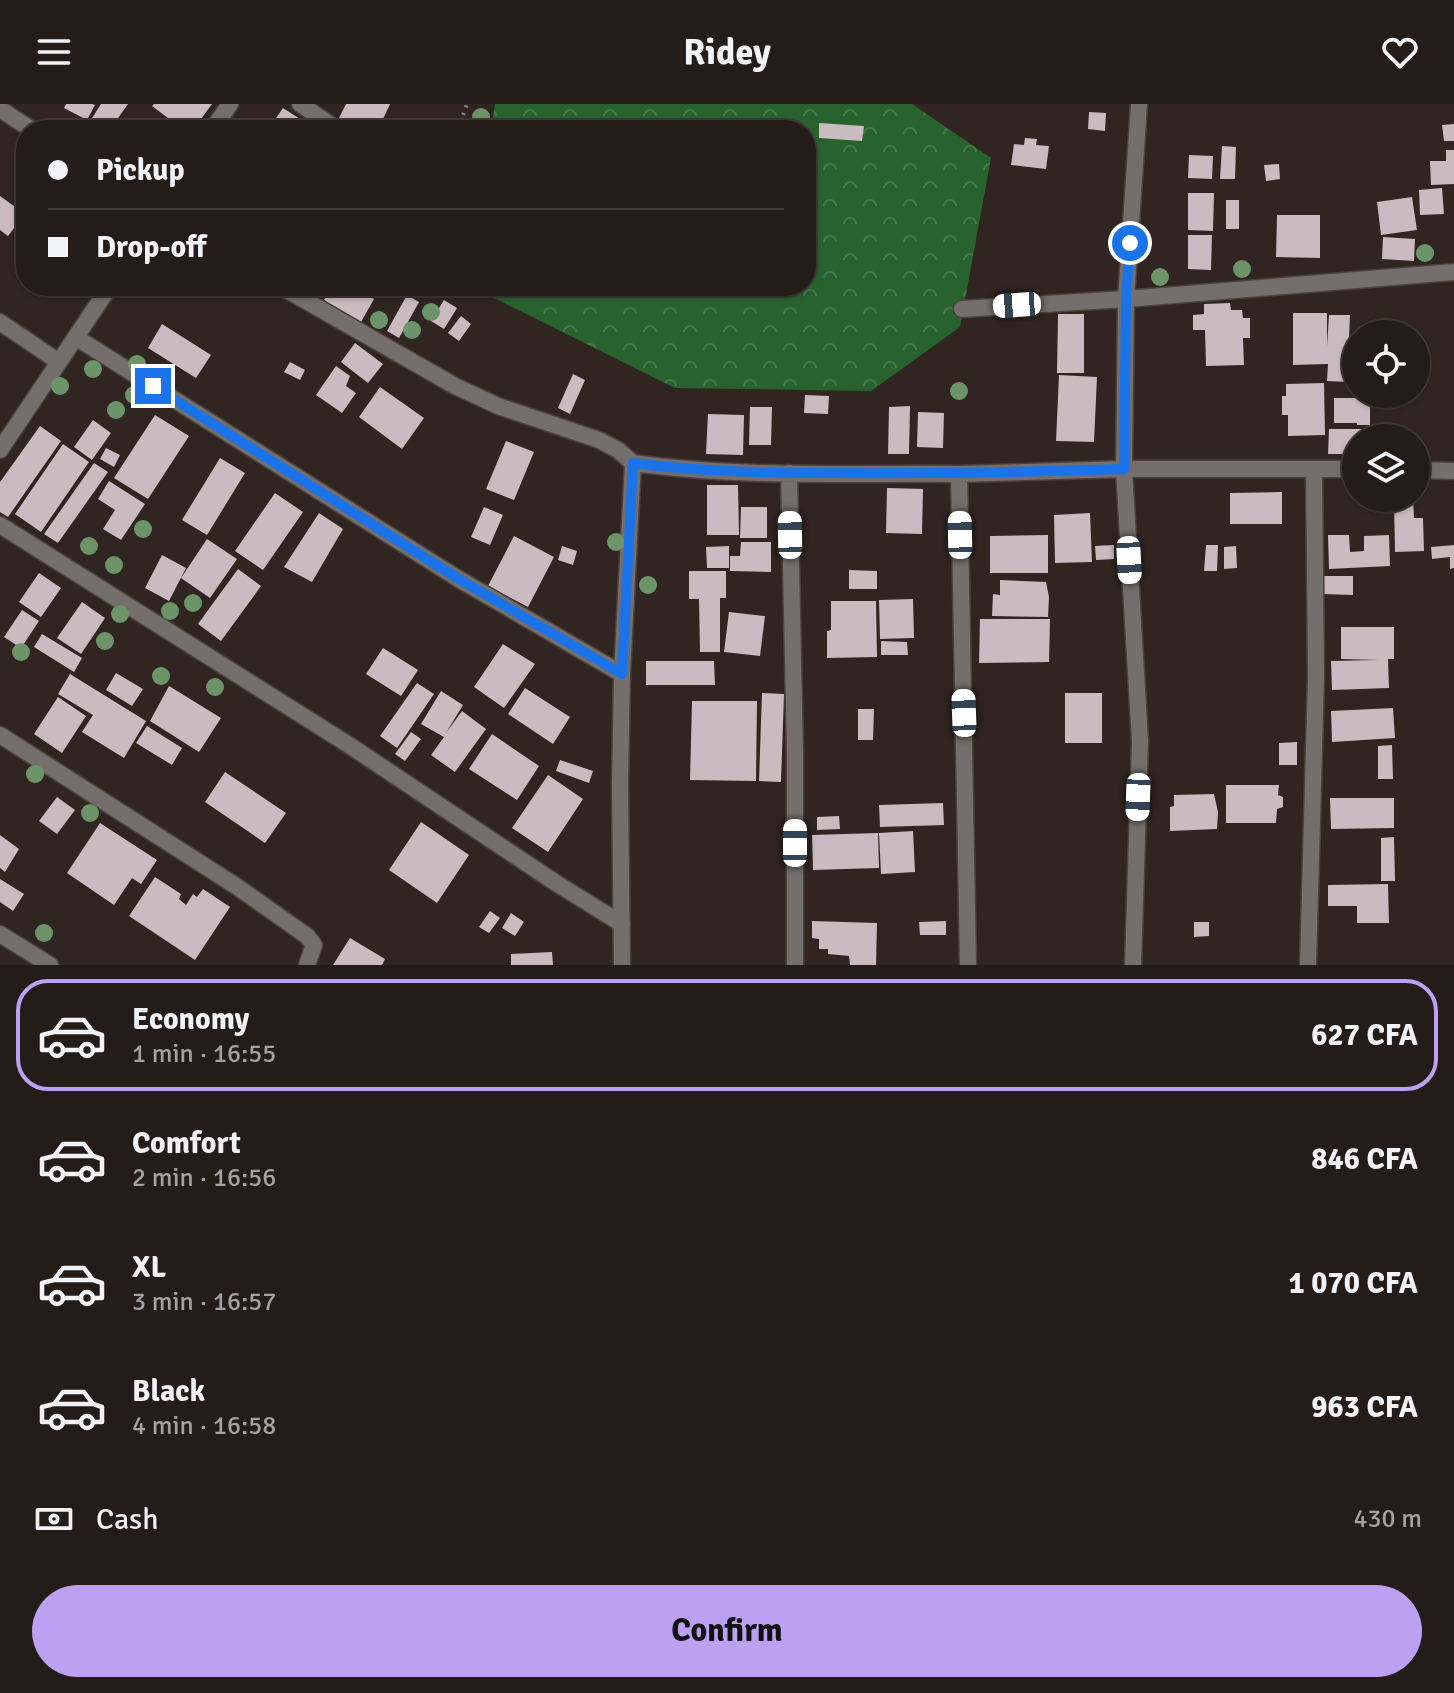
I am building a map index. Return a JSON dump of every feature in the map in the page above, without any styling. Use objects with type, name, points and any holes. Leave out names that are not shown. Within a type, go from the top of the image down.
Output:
[{"type":"street","points":[[1133,965],[1140,741],[1124,469],[1126,299],[1139,104]]},
{"type":"street","points":[[302,105],[324,120]]},
{"type":"street","points":[[0,109],[17,120]]},
{"type":"street","points":[[962,309],[1454,272]]},
{"type":"street","points":[[0,450],[104,296]]},
{"type":"street","points":[[298,296],[455,386],[498,406],[599,440],[633,463],[683,470],[789,473],[1342,469]]},
{"type":"street","points":[[0,322],[59,362]]},
{"type":"street","points":[[77,338],[457,578],[622,674]]},
{"type":"street","points":[[622,965],[622,674],[633,463]]},
{"type":"street","points":[[1308,965],[1316,677],[1314,469]]},
{"type":"street","points":[[1430,470],[1454,471]]},
{"type":"street","points":[[789,473],[795,736],[795,965]]},
{"type":"street","points":[[959,474],[968,965]]},
{"type":"street","points":[[0,525],[349,745],[622,924]]},
{"type":"street","points":[[0,735],[236,886],[307,936],[314,945],[307,965]]},
{"type":"street","points":[[0,934],[50,965]]},
{"type":"green space","points":[[495,104],[912,104],[991,158],[960,327],[871,391],[675,388],[490,296],[816,296],[816,120],[493,120]]},
{"type":"building","points":[[66,104],[95,105],[87,120],[64,108]]},
{"type":"building","points":[[101,104],[128,104],[117,120],[91,120]]},
{"type":"building","points":[[212,104],[200,120],[171,120],[152,106]]},
{"type":"building","points":[[346,104],[390,104],[383,120],[338,120]]},
{"type":"building","points":[[283,108],[302,120],[275,120]]},
{"type":"building","points":[[1089,112],[1106,113],[1105,131],[1088,129]]},
{"type":"building","points":[[819,123],[864,126],[862,141],[819,138]]},
{"type":"building","points":[[1454,124],[1454,141],[1444,141],[1442,125]]},
{"type":"building","points":[[1025,138],[1037,139],[1036,145],[1049,146],[1046,169],[1011,165],[1014,144],[1024,145]]},
{"type":"building","points":[[1222,146],[1236,147],[1235,179],[1220,179]]},
{"type":"building","points":[[1446,150],[1454,150],[1454,184],[1431,185],[1430,161],[1446,161]]},
{"type":"building","points":[[1189,155],[1213,156],[1212,179],[1188,178]]},
{"type":"building","points":[[1279,164],[1280,179],[1266,181],[1264,165]]},
{"type":"building","points":[[1442,188],[1444,214],[1420,215],[1419,190]]},
{"type":"building","points":[[1188,193],[1214,193],[1213,231],[1188,230]]},
{"type":"building","points":[[0,196],[16,208],[16,226],[8,236],[0,230]]},
{"type":"building","points":[[1412,197],[1417,230],[1381,235],[1377,202]]},
{"type":"building","points":[[1226,200],[1239,200],[1239,229],[1226,229]]},
{"type":"building","points":[[1277,215],[1320,215],[1320,258],[1276,257]]},
{"type":"building","points":[[1188,235],[1212,235],[1211,270],[1188,269]]},
{"type":"building","points":[[1383,237],[1415,239],[1414,261],[1382,259]]},
{"type":"building","points":[[326,296],[369,296],[374,299],[361,322],[324,300]]},
{"type":"building","points":[[406,296],[419,302],[399,338],[387,331]]},
{"type":"building","points":[[444,300],[457,308],[444,329],[431,321]]},
{"type":"building","points":[[1230,303],[1231,310],[1242,310],[1243,318],[1250,318],[1250,338],[1243,338],[1244,365],[1206,366],[1205,330],[1193,330],[1193,315],[1204,314],[1204,304]]},
{"type":"building","points":[[1293,313],[1327,313],[1327,346],[1329,315],[1350,315],[1350,320],[1342,320],[1342,382],[1327,381],[1328,364],[1293,365]]},
{"type":"building","points":[[1058,314],[1084,314],[1084,373],[1057,373]]},
{"type":"building","points":[[461,316],[471,324],[459,341],[448,333]]},
{"type":"building","points":[[162,324],[211,355],[196,378],[148,348]]},
{"type":"building","points":[[355,343],[383,364],[368,383],[341,362]]},
{"type":"building","points":[[290,362],[305,370],[300,380],[284,372]]},
{"type":"building","points":[[336,366],[350,376],[346,386],[356,393],[342,413],[316,395]]},
{"type":"building","points":[[573,374],[585,380],[570,414],[558,408]]},
{"type":"building","points":[[1059,375],[1097,377],[1094,442],[1056,441]]},
{"type":"building","points":[[1324,383],[1325,435],[1288,436],[1288,415],[1282,415],[1282,396],[1286,396],[1286,384]]},
{"type":"building","points":[[380,387],[424,418],[402,449],[359,417]]},
{"type":"building","points":[[805,395],[829,396],[828,414],[804,413]]},
{"type":"building","points":[[1334,398],[1342,398],[1342,408],[1370,408],[1370,424],[1334,423]]},
{"type":"building","points":[[910,406],[909,454],[888,454],[889,407]]},
{"type":"building","points":[[750,407],[772,407],[771,445],[749,445]]},
{"type":"building","points":[[918,412],[944,413],[943,448],[917,447]]},
{"type":"building","points":[[708,414],[744,415],[743,455],[706,454]]},
{"type":"building","points":[[155,415],[189,436],[148,499],[114,478]]},
{"type":"building","points":[[93,420],[111,433],[92,460],[74,447]]},
{"type":"building","points":[[40,426],[61,441],[8,517],[0,512],[0,482]]},
{"type":"building","points":[[1329,429],[1342,429],[1342,454],[1328,454]]},
{"type":"building","points":[[506,441],[534,452],[514,500],[486,489]]},
{"type":"building","points":[[63,444],[89,462],[41,532],[15,514]]},
{"type":"building","points":[[106,448],[120,455],[114,467],[100,459]]},
{"type":"building","points":[[220,458],[245,473],[207,535],[182,520]]},
{"type":"building","points":[[94,463],[108,472],[58,543],[44,534]]},
{"type":"building","points":[[109,481],[145,504],[121,540],[103,529],[115,510],[98,499]]},
{"type":"building","points":[[707,485],[738,485],[739,535],[707,535]]},
{"type":"building","points":[[887,488],[923,489],[922,534],[886,533]]},
{"type":"building","points":[[1282,492],[1282,524],[1230,524],[1230,493]]},
{"type":"building","points":[[275,493],[303,512],[263,570],[235,551]]},
{"type":"building","points":[[484,507],[503,515],[490,545],[471,537]]},
{"type":"building","points":[[741,507],[767,507],[767,538],[740,538]]},
{"type":"building","points":[[1394,512],[1414,512],[1414,518],[1423,518],[1424,551],[1395,552]]},
{"type":"building","points":[[319,513],[343,529],[312,582],[284,567]]},
{"type":"building","points":[[1090,513],[1092,562],[1055,563],[1054,515]]},
{"type":"building","points":[[1048,535],[1048,573],[990,573],[990,536]]},
{"type":"building","points":[[1328,535],[1349,535],[1350,552],[1364,551],[1364,536],[1389,535],[1390,566],[1329,569]]},
{"type":"building","points":[[514,536],[554,557],[528,607],[488,586]]},
{"type":"building","points":[[207,539],[237,559],[210,598],[181,578]]},
{"type":"building","points":[[741,542],[771,542],[771,572],[730,571],[730,556],[740,556]]},
{"type":"building","points":[[1114,545],[1114,559],[1096,560],[1095,546]]},
{"type":"building","points":[[1206,545],[1218,545],[1217,571],[1204,571]]},
{"type":"building","points":[[1454,545],[1454,568],[1450,569],[1450,557],[1432,559],[1431,547]]},
{"type":"building","points":[[562,546],[577,551],[573,565],[558,560]]},
{"type":"building","points":[[729,546],[729,568],[707,568],[706,547]]},
{"type":"building","points":[[1236,546],[1237,568],[1224,569],[1224,547]]},
{"type":"building","points":[[162,555],[186,568],[169,601],[145,588]]},
{"type":"building","points":[[238,569],[261,586],[221,641],[198,624]]},
{"type":"building","points":[[849,570],[877,571],[877,589],[849,589]]},
{"type":"building","points":[[689,571],[726,571],[726,598],[720,598],[720,652],[700,652],[699,599],[689,599]]},
{"type":"building","points":[[39,573],[61,588],[41,617],[19,602]]},
{"type":"building","points":[[1322,576],[1353,576],[1353,595],[1322,594]]},
{"type":"building","points":[[1000,580],[1046,582],[1048,617],[992,616],[993,594],[1000,595]]},
{"type":"building","points":[[913,599],[914,638],[880,639],[879,600]]},
{"type":"building","points":[[831,601],[876,601],[877,657],[827,658]]},
{"type":"building","points":[[82,602],[105,618],[81,654],[57,638]]},
{"type":"building","points":[[22,610],[39,621],[21,648],[4,637]]},
{"type":"building","points":[[729,612],[765,616],[760,656],[724,652]]},
{"type":"building","points":[[980,619],[1050,619],[1049,662],[979,663]]},
{"type":"building","points":[[1341,627],[1394,627],[1394,659],[1388,659],[1389,688],[1332,690],[1331,661],[1378,660],[1341,659]]},
{"type":"building","points":[[42,634],[82,658],[74,672],[34,647]]},
{"type":"building","points":[[881,641],[907,642],[908,655],[881,655]]},
{"type":"building","points":[[503,644],[535,664],[504,708],[474,687]]},
{"type":"building","points":[[383,648],[418,670],[401,696],[366,674]]},
{"type":"building","points":[[646,661],[714,661],[715,685],[646,685]]},
{"type":"building","points":[[116,673],[143,689],[132,706],[106,690]]},
{"type":"building","points":[[70,674],[146,721],[124,758],[82,732],[93,715],[58,694]]},
{"type":"building","points":[[417,683],[434,694],[397,748],[380,736]]},
{"type":"building","points":[[169,686],[221,718],[199,752],[150,721]]},
{"type":"building","points":[[525,688],[570,717],[553,744],[508,714]]},
{"type":"building","points":[[441,691],[463,705],[446,733],[462,711],[486,729],[455,772],[431,755],[444,737],[421,724]]},
{"type":"building","points":[[762,693],[784,694],[781,782],[759,781]]},
{"type":"building","points":[[1065,693],[1102,693],[1102,743],[1065,743]]},
{"type":"building","points":[[58,697],[86,716],[62,753],[34,734]]},
{"type":"building","points":[[692,701],[757,701],[756,781],[690,780]]},
{"type":"building","points":[[1393,708],[1395,738],[1332,742],[1331,711]]},
{"type":"building","points":[[858,709],[874,709],[873,740],[858,740]]},
{"type":"building","points":[[147,726],[182,748],[172,765],[136,743]]},
{"type":"building","points":[[411,732],[421,739],[405,761],[395,754]]},
{"type":"building","points":[[492,734],[539,766],[517,800],[469,769]]},
{"type":"building","points":[[1297,742],[1297,765],[1279,765],[1279,743]]},
{"type":"building","points":[[1392,745],[1393,779],[1378,779],[1378,746]]},
{"type":"building","points":[[560,760],[593,771],[589,783],[556,771]]},
{"type":"building","points":[[225,772],[286,813],[265,843],[205,802]]},
{"type":"building","points":[[548,775],[583,799],[548,852],[512,828]]},
{"type":"building","points":[[1226,785],[1279,785],[1278,795],[1283,797],[1283,807],[1277,809],[1276,823],[1226,823]]},
{"type":"building","points":[[1214,794],[1218,812],[1217,829],[1170,831],[1170,807],[1174,806],[1174,795]]},
{"type":"building","points":[[57,797],[75,810],[57,834],[39,821]]},
{"type":"building","points":[[1330,798],[1394,798],[1394,828],[1331,829]]},
{"type":"building","points":[[943,803],[944,825],[880,827],[879,805]]},
{"type":"building","points":[[839,816],[840,829],[817,830],[817,817]]},
{"type":"building","points":[[421,822],[469,855],[437,903],[389,870]]},
{"type":"building","points":[[100,823],[157,860],[141,884],[132,878],[114,905],[67,873]]},
{"type":"building","points":[[913,831],[915,872],[881,874],[879,833]]},
{"type":"building","points":[[878,833],[879,868],[813,870],[812,835]]},
{"type":"building","points":[[0,835],[19,849],[5,872],[0,868]]},
{"type":"building","points":[[1394,837],[1395,881],[1381,881],[1381,838]]},
{"type":"building","points":[[155,877],[181,894],[179,899],[186,905],[193,894],[197,897],[203,889],[230,907],[195,960],[129,916]]},
{"type":"building","points":[[0,879],[24,894],[13,911],[0,902]]},
{"type":"building","points":[[1388,884],[1389,923],[1357,923],[1357,906],[1328,906],[1328,885]]},
{"type":"building","points":[[490,911],[500,918],[489,933],[479,927]]},
{"type":"building","points":[[511,913],[524,922],[515,936],[502,928]]},
{"type":"building","points":[[812,921],[877,923],[876,965],[850,965],[849,956],[828,954],[828,949],[819,949],[819,939],[812,938]]},
{"type":"building","points":[[946,921],[946,935],[920,935],[919,922]]},
{"type":"building","points":[[1194,922],[1209,922],[1209,936],[1194,937]]},
{"type":"building","points":[[350,938],[385,959],[382,965],[333,965]]},
{"type":"building","points":[[552,952],[553,965],[511,965],[511,954]]},
{"type":"route","points":[[153,386],[457,578],[622,674],[633,463],[683,470],[789,473],[959,474],[1124,469],[1126,299],[1130,243]]}]
